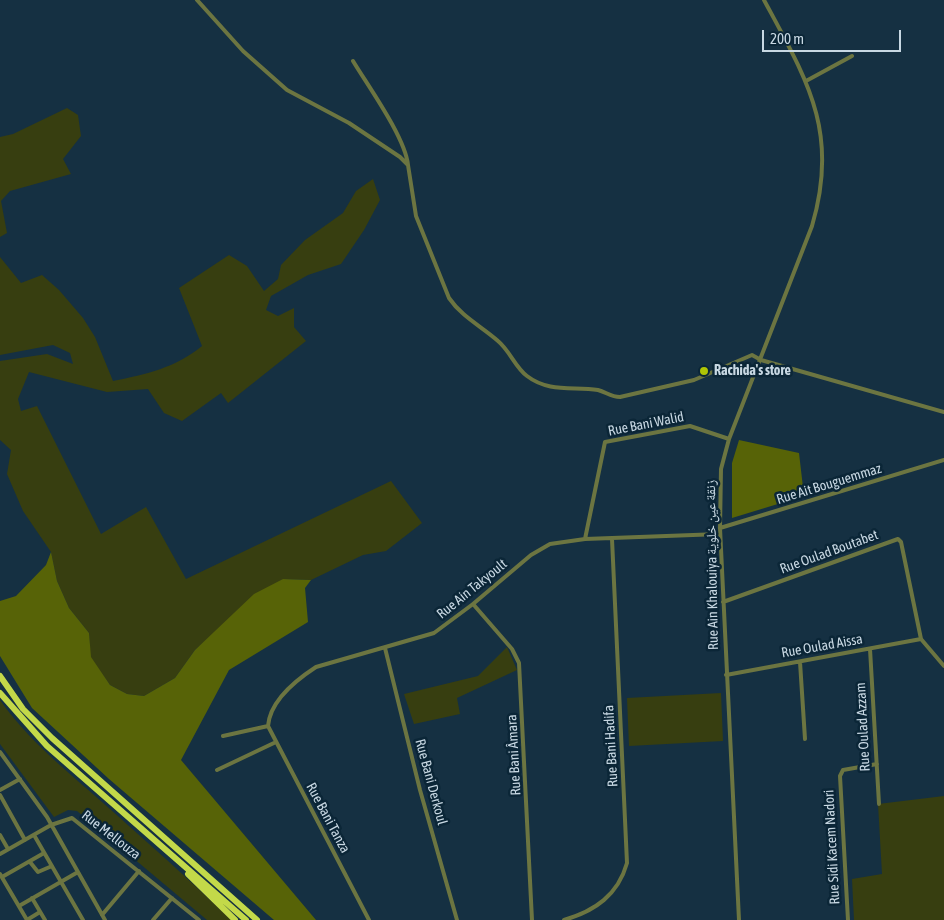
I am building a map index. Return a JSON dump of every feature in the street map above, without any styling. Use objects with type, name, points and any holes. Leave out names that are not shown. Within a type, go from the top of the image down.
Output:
[{"type":"highway","points":[[0,676],[24,709],[52,738],[257,920]]},
{"type":"highway","points":[[0,693],[46,746],[246,920]]},
{"type":"highway","points":[[160,844],[171,859],[235,920]]},
{"type":"street","points":[[197,0],[243,51],[287,90],[349,123],[400,157],[408,165]]},
{"type":"street","name":"Rue Ain Khalouiya زنقة عين خلوية","points":[[738,920],[719,489],[724,455],[729,438],[812,226],[820,194],[822,169],[821,140],[815,108],[806,81],[764,0]]},
{"type":"street","points":[[806,81],[852,56]]},
{"type":"street","points":[[353,61],[388,120],[406,155],[416,216],[449,298],[458,310],[497,340],[521,370],[532,379],[556,388],[599,390],[620,397],[694,380],[752,355],[761,360],[944,412]]},
{"type":"street","name":"Rue Bani Walid","points":[[585,540],[605,442],[690,426],[729,438]]},
{"type":"street","name":"Rue Ait Bouguemmaz","points":[[720,528],[944,460]]},
{"type":"street","name":"Rue Ain Takyoult","points":[[268,726],[269,717],[275,704],[304,674],[330,662],[434,633],[473,604],[531,554],[543,547],[585,540],[720,534]]},
{"type":"street","name":"Rue Bani Hadifa","points":[[564,920],[591,910],[605,900],[618,885],[627,863],[612,539]]},
{"type":"street","name":"Rue Oulad Boutabet","points":[[723,602],[898,539],[902,542],[921,639],[944,666]]},
{"type":"street","name":"Rue Bani Âmara","points":[[473,604],[512,649],[519,664],[532,920]]},
{"type":"street","name":"Rue Oulad Aissa","points":[[726,675],[921,639]]},
{"type":"street","name":"Rue Bani Derkoul","points":[[385,648],[420,790],[458,920]]},
{"type":"street","name":"Rue Oulad Azzam","points":[[870,649],[879,804]]},
{"type":"street","points":[[800,662],[805,738]]},
{"type":"street","points":[[223,736],[268,726]]},
{"type":"street","name":"Rue Bani Tanza","points":[[268,726],[369,920]]},
{"type":"street","points":[[217,770],[276,742]]},
{"type":"street","points":[[0,752],[51,825],[105,920]]},
{"type":"street","name":"Rue Sidi Kacem Nadori","points":[[848,920],[841,772],[877,764]]},
{"type":"street","points":[[0,790],[20,779]]},
{"type":"street","points":[[0,795],[25,840]]},
{"type":"street","name":"Rue Mellouza","points":[[51,825],[68,817],[73,818],[200,920]]},
{"type":"street","points":[[0,854],[51,825]]},
{"type":"street","points":[[0,835],[8,849]]},
{"type":"street","points":[[34,835],[83,920]]},
{"type":"street","points":[[40,912],[27,920],[1,876],[44,853]]},
{"type":"street","points":[[30,862],[38,872],[52,866]]},
{"type":"street","points":[[102,915],[139,871]]},
{"type":"street","points":[[19,906],[78,872]]},
{"type":"street","points":[[32,898],[45,920]]},
{"type":"street","points":[[153,920],[172,898]]},
{"type":"green space","points":[[67,108],[78,115],[81,136],[63,159],[71,174],[10,191],[1,201],[7,233],[0,237],[0,137],[13,134]]},
{"type":"green space","points":[[373,179],[380,200],[364,230],[341,264],[308,275],[271,296],[266,310],[278,316],[294,308],[294,327],[306,341],[228,403],[221,393],[182,421],[164,413],[148,389],[107,392],[29,372],[18,399],[21,411],[37,406],[101,534],[146,507],[186,579],[391,481],[422,523],[386,551],[363,555],[311,580],[283,579],[224,624],[195,650],[175,678],[144,696],[127,694],[110,685],[90,657],[89,633],[69,608],[57,581],[51,552],[23,511],[7,474],[11,450],[0,440],[0,361],[47,354],[73,364],[70,353],[53,345],[0,355],[0,257],[21,283],[42,275],[59,290],[83,318],[95,337],[113,381],[149,373],[171,365],[192,354],[202,346],[179,288],[229,255],[247,266],[264,291],[278,279],[281,265],[305,240],[343,213],[356,191]]},
{"type":"green space","points":[[739,440],[799,453],[804,496],[732,518],[732,463]]},
{"type":"green space","points":[[51,552],[57,581],[69,608],[89,633],[91,657],[110,685],[127,694],[144,696],[175,678],[195,650],[254,594],[283,579],[311,580],[305,588],[308,622],[229,670],[181,760],[316,920],[274,920],[109,779],[32,708],[0,656],[0,601],[16,596],[46,565]]},
{"type":"green space","points":[[507,647],[517,670],[457,698],[460,714],[414,724],[404,694],[478,676]]},
{"type":"green space","points":[[721,693],[723,741],[629,746],[627,698]]},
{"type":"green space","points":[[0,700],[11,715],[48,754],[231,920],[207,920],[77,811],[68,810],[54,817],[0,744]]},
{"type":"green space","points":[[944,796],[944,920],[854,920],[852,879],[882,874],[878,804]]},
{"type":"place","name":"Rachida's store","points":[[704,371]]}]
